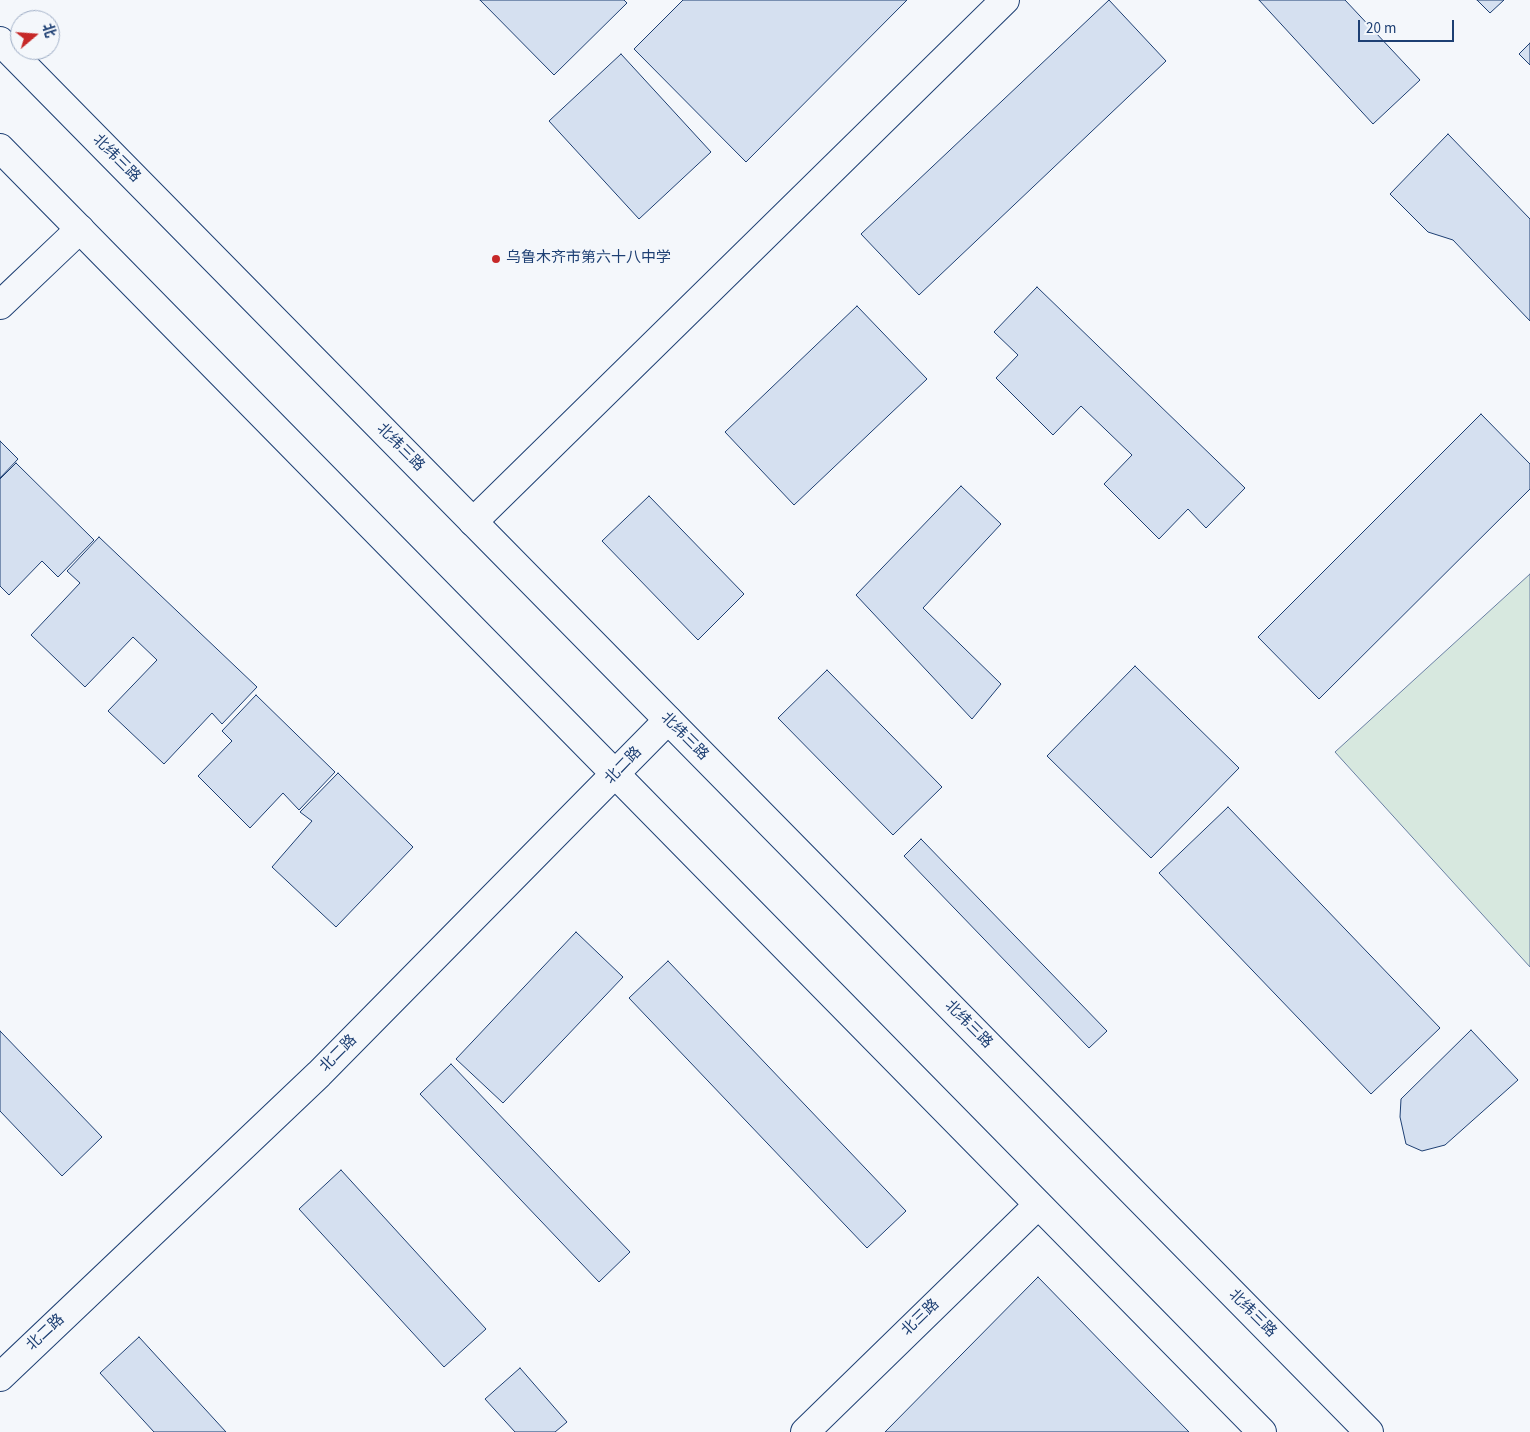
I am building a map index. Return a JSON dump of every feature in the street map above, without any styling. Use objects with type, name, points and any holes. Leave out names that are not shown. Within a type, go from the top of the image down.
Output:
[{"type":"main road","points":[[473,522],[1006,0]]},
{"type":"main road","name":"北纬三路","points":[[0,41],[1369,1432]]},
{"type":"main road","points":[[0,148],[1262,1432]]},
{"type":"main road","points":[[0,304],[80,230]]},
{"type":"main road","name":"北二路","points":[[0,1377],[319,1074],[616,775],[668,720]]},
{"type":"main road","name":"北三路","points":[[805,1432],[1038,1205]]},
{"type":"shaded area","points":[[1530,574],[1530,967],[1335,752]]},
{"type":"building","points":[[480,0],[624,0],[627,3],[554,75]]},
{"type":"building","points":[[683,0],[907,0],[746,162],[634,49]]},
{"type":"building","points":[[1109,0],[1166,61],[919,295],[861,234]]},
{"type":"building","points":[[1259,0],[1345,0],[1420,80],[1373,124]]},
{"type":"building","points":[[1477,0],[1504,0],[1490,13]]},
{"type":"building","points":[[1530,43],[1530,65],[1519,54]]},
{"type":"building","points":[[621,54],[711,152],[639,219],[549,121]]},
{"type":"building","points":[[1448,134],[1530,219],[1530,321],[1453,240],[1428,232],[1390,194]]},
{"type":"building","points":[[1037,287],[1245,488],[1206,528],[1188,509],[1159,539],[1104,484],[1132,455],[1081,406],[1053,435],[996,378],[1018,355],[994,332]]},
{"type":"building","points":[[857,306],[927,379],[794,505],[725,432]]},
{"type":"building","points":[[1481,414],[1530,464],[1530,489],[1319,699],[1258,637]]},
{"type":"building","points":[[0,441],[18,459],[0,478]]},
{"type":"building","points":[[16,463],[94,540],[58,577],[42,561],[9,595],[0,586],[0,479]]},
{"type":"building","points":[[961,486],[1001,524],[923,608],[1001,684],[972,719],[856,595]]},
{"type":"building","points":[[649,496],[744,594],[698,640],[602,541]]},
{"type":"building","points":[[99,537],[257,687],[222,724],[212,713],[164,764],[108,711],[157,660],[133,637],[85,687],[31,635],[80,583],[67,571]]},
{"type":"building","points":[[1135,666],[1239,768],[1151,858],[1047,756]]},
{"type":"building","points":[[827,670],[942,787],[893,835],[778,718]]},
{"type":"building","points":[[256,695],[335,772],[299,810],[283,793],[250,828],[198,776],[232,741],[222,731]]},
{"type":"building","points":[[338,773],[413,847],[336,927],[272,867],[312,821],[300,812]]},
{"type":"building","points":[[1228,807],[1440,1028],[1371,1094],[1159,873]]},
{"type":"building","points":[[921,839],[1107,1031],[1089,1048],[904,856]]},
{"type":"building","points":[[576,932],[623,977],[503,1103],[456,1059]]},
{"type":"building","points":[[668,961],[906,1211],[867,1248],[629,998]]},
{"type":"building","points":[[1471,1030],[1518,1080],[1445,1145],[1422,1151],[1406,1144],[1400,1117],[1401,1099]]},
{"type":"building","points":[[0,1031],[102,1137],[62,1176],[0,1111]]},
{"type":"building","points":[[451,1064],[630,1252],[599,1282],[420,1094]]},
{"type":"building","points":[[341,1170],[486,1329],[444,1367],[299,1209]]},
{"type":"building","points":[[1038,1277],[1189,1432],[885,1432]]},
{"type":"building","points":[[139,1337],[226,1432],[154,1432],[100,1373]]},
{"type":"building","points":[[520,1368],[567,1422],[555,1432],[515,1432],[485,1399]]},
{"type":"place","name":"乌鲁木齐市第六十八中学","points":[[496,259]]}]
